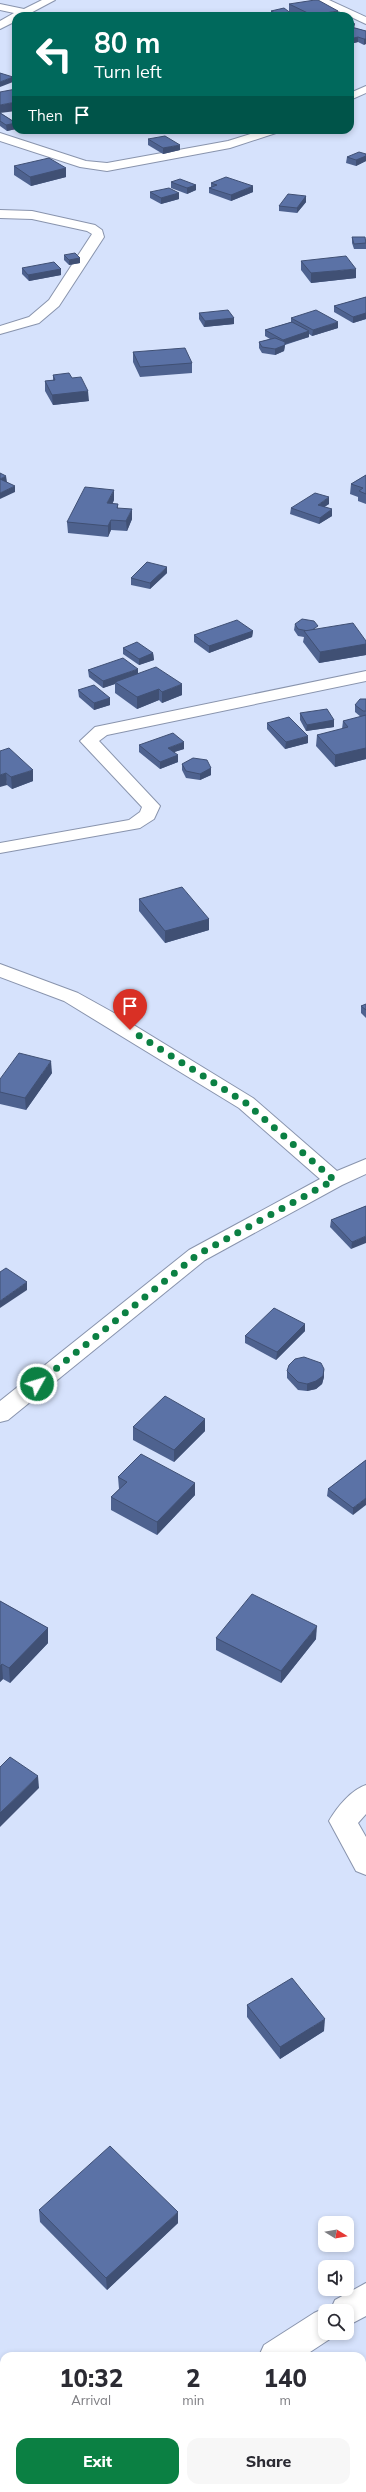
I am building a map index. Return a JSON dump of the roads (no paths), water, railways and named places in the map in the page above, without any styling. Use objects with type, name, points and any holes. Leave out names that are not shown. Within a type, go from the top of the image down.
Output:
[{"type":"street","points":[[25,12],[50,0]]},
{"type":"street","points":[[320,0],[346,12]]},
{"type":"street","points":[[0,7],[12,12]]},
{"type":"street","points":[[354,16],[366,21]]},
{"type":"street","points":[[0,26],[12,19]]},
{"type":"street","points":[[354,95],[366,89]]},
{"type":"street","points":[[0,137],[84,164],[107,167],[230,144],[262,134]]},
{"type":"street","points":[[0,214],[32,215],[92,228],[98,233],[98,237],[54,303],[34,320],[0,330]]},
{"type":"street","points":[[0,848],[134,824],[148,815],[151,806],[90,741],[101,731],[366,676]]},
{"type":"street","points":[[0,970],[71,997],[101,1013],[240,1099],[334,1180]]},
{"type":"street","points":[[0,1414],[197,1255],[334,1180],[366,1166]]},
{"type":"street","points":[[366,1796],[343,1821],[366,1863]]},
{"type":"street","points":[[354,2306],[366,2298]]},
{"type":"street","points":[[281,2352],[318,2328]]}]
